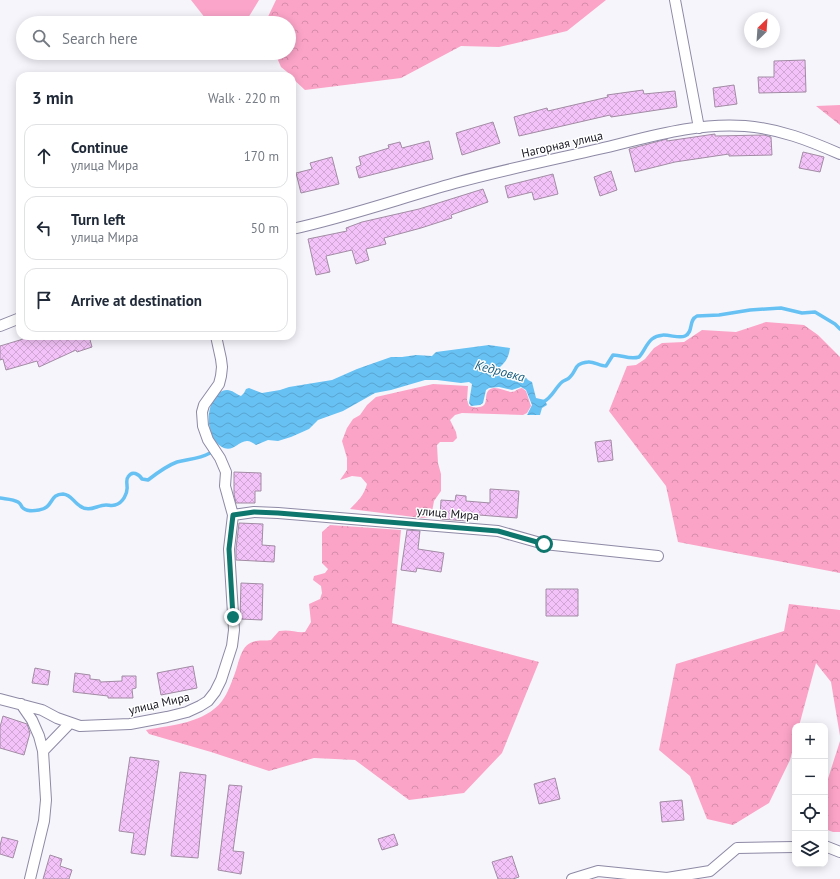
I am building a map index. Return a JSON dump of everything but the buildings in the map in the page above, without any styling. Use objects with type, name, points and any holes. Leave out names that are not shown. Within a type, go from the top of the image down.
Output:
[{"type":"street","points":[[675,0],[699,128]]},
{"type":"street","name":"Нагорная улица","points":[[296,227],[354,214],[489,174],[653,136],[699,128],[743,126],[766,129],[804,138],[840,154]]},
{"type":"street","points":[[0,326],[16,320]]},
{"type":"street","name":"улица Мира","points":[[0,699],[42,710],[80,726],[130,724],[167,717],[200,706],[215,692],[232,646],[234,630],[229,549],[233,515],[226,486],[226,472],[220,458],[208,440],[203,426],[202,412],[204,405],[219,384],[221,376],[222,358],[217,340]]},
{"type":"street","name":"улица Мира","points":[[233,515],[254,512],[278,513],[498,531],[544,544],[658,556]]},
{"type":"street","points":[[21,704],[32,720],[39,736],[43,751],[46,800],[44,821],[30,879]]},
{"type":"street","points":[[43,751],[70,723]]},
{"type":"street","points":[[572,879],[598,871],[666,878],[710,871],[737,848],[792,847]]},
{"type":"street","points":[[828,847],[840,852]]},
{"type":"green space","points":[[276,0],[606,0],[567,31],[499,47],[461,46],[401,78],[305,90],[296,82],[296,72],[287,72],[281,67],[278,60],[296,60],[296,16],[268,16]]},
{"type":"green space","points":[[840,105],[840,125],[816,106]]},
{"type":"green space","points":[[766,322],[804,325],[818,335],[840,357],[840,573],[678,542],[666,486],[609,411],[627,366],[636,365],[645,359],[654,348],[662,343],[684,342],[702,330],[736,332]]},
{"type":"green space","points":[[433,384],[468,386],[467,400],[469,406],[475,407],[484,405],[487,392],[491,389],[497,388],[511,392],[522,388],[526,391],[531,406],[527,413],[523,415],[462,413],[455,415],[450,420],[456,432],[457,438],[453,442],[440,442],[437,445],[438,463],[441,474],[441,491],[434,501],[430,517],[422,518],[350,509],[362,495],[367,484],[361,477],[352,476],[340,480],[347,470],[347,458],[342,441],[347,428],[353,419],[360,415],[367,405],[376,397]]},
{"type":"green space","points":[[330,525],[401,530],[392,623],[539,662],[502,753],[464,793],[409,800],[355,760],[314,758],[269,771],[149,734],[146,730],[197,719],[215,708],[222,701],[233,680],[241,654],[251,643],[271,640],[279,631],[286,630],[305,632],[311,622],[309,604],[320,599],[322,593],[321,586],[313,580],[314,576],[325,573],[328,569],[322,563],[322,532]]},
{"type":"green space","points":[[789,604],[840,610],[840,736],[831,682],[816,663],[800,723],[792,723],[792,752],[790,760],[769,803],[733,825],[707,819],[690,776],[659,750],[676,664],[784,631]]},
{"type":"green space","points":[[840,741],[840,832],[828,830],[828,779]]},
{"type":"shaded area","points":[[191,0],[259,0],[249,16],[204,16]]},
{"type":"water","points":[[489,345],[510,348],[507,359],[500,367],[507,372],[523,374],[532,382],[536,398],[545,400],[547,405],[542,408],[540,415],[527,415],[532,405],[526,390],[521,387],[512,390],[499,387],[489,388],[486,390],[483,403],[480,405],[471,406],[469,403],[472,384],[469,382],[461,383],[425,380],[375,393],[343,411],[318,420],[309,429],[278,441],[268,440],[256,445],[247,441],[227,449],[223,448],[214,440],[211,432],[209,414],[211,405],[215,397],[220,392],[227,390],[241,396],[246,389],[249,388],[262,393],[280,390],[289,387],[332,380],[391,357],[416,355],[432,356],[436,352]]},
{"type":"waterway","name":"Кедровка","points":[[543,402],[549,398],[562,382],[569,378],[576,367],[580,364],[590,362],[606,366],[613,355],[632,358],[639,357],[650,341],[656,336],[665,335],[682,337],[688,334],[693,320],[697,316],[781,308],[802,313],[815,312],[835,324],[840,329]]},
{"type":"waterway","name":"Кедровка","points":[[0,498],[16,501],[20,503],[24,509],[30,511],[44,509],[55,496],[63,494],[70,497],[83,508],[87,509],[103,505],[114,505],[118,504],[126,495],[127,479],[131,474],[133,473],[142,479],[148,480],[177,462],[198,458],[210,453]]},
{"type":"route","points":[[233,617],[229,549],[233,515],[254,512],[278,513],[498,531],[544,544]]}]
